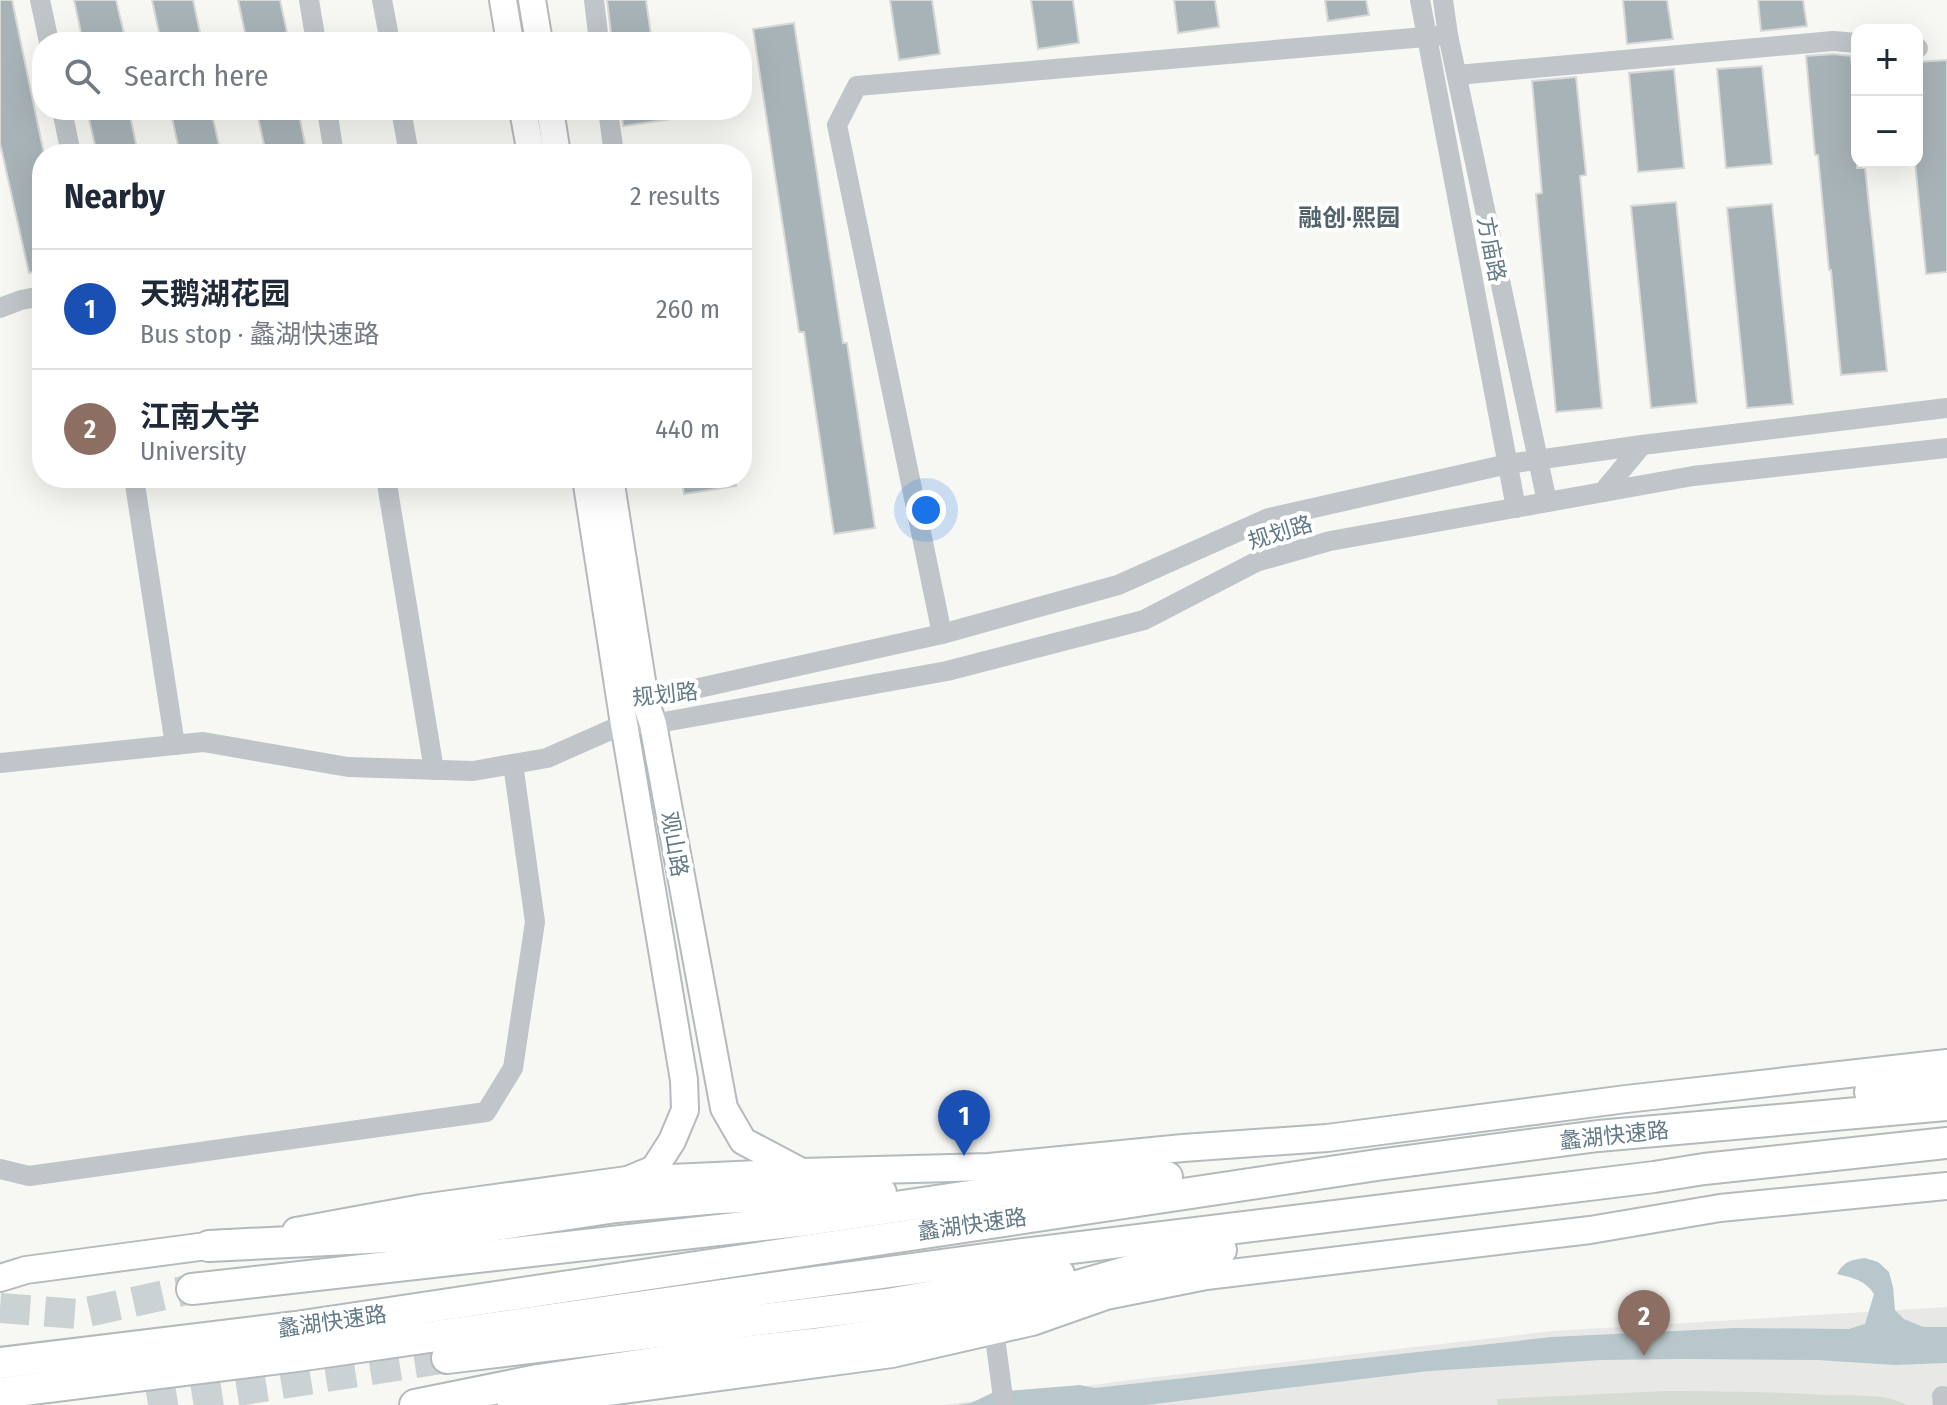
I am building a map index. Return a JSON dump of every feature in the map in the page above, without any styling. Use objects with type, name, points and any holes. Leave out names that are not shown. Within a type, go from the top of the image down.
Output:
[{"type":"highway","points":[[1598,1136],[1826,1097],[1947,1082]]},
{"type":"highway","name":"蠡湖快速路","points":[[0,1393],[1377,1165],[1598,1136],[1947,1105]]},
{"type":"highway","name":"蠡湖快速路","points":[[0,1363],[296,1342],[780,1287],[1704,1169],[1947,1143]]},
{"type":"highway","points":[[1704,1169],[1840,1166],[1947,1159]]},
{"type":"highway","points":[[209,1246],[428,1235],[616,1207],[718,1198],[1010,1190],[1201,1174],[1377,1165]]},
{"type":"highway","points":[[447,1358],[888,1304],[1099,1267],[1544,1204],[1654,1177]]},
{"type":"highway","points":[[192,1289],[808,1220],[1010,1190]]},
{"type":"highway","points":[[415,1405],[538,1380],[899,1332],[997,1309],[1182,1256]]},
{"type":"main road","points":[[503,0],[508,32]]},
{"type":"main road","points":[[532,0],[537,32]]},
{"type":"main road","points":[[525,120],[529,144]]},
{"type":"main road","points":[[552,120],[555,144]]},
{"type":"main road","name":"观山路","points":[[588,488],[684,1080],[685,1110],[672,1141],[654,1169],[627,1180]]},
{"type":"main road","name":"观山路","points":[[612,488],[649,712],[724,1108],[743,1141],[801,1172]]},
{"type":"main road","points":[[0,1278],[42,1267],[209,1246],[422,1208],[627,1180],[989,1167],[1327,1138],[1626,1099],[1947,1063]]},
{"type":"main road","points":[[511,1405],[853,1360],[920,1348],[1032,1322],[1106,1296],[1206,1276],[1590,1230],[1720,1208],[1947,1186]]},
{"type":"street","points":[[40,0],[47,32]]},
{"type":"street","points":[[309,0],[314,32]]},
{"type":"street","points":[[382,0],[388,32]]},
{"type":"street","points":[[594,0],[598,32]]},
{"type":"street","name":"方庙路","points":[[1420,0],[1516,508]]},
{"type":"street","name":"方庙路","points":[[1443,0],[1547,502]]},
{"type":"street","points":[[942,634],[837,125],[857,86],[1448,35]]},
{"type":"street","points":[[1457,75],[1833,41],[1851,42]]},
{"type":"street","points":[[64,120],[69,144]]},
{"type":"street","points":[[329,120],[332,144]]},
{"type":"street","points":[[403,120],[407,144]]},
{"type":"street","points":[[609,120],[613,144]]},
{"type":"street","points":[[0,308],[32,298]]},
{"type":"street","name":"规划路","points":[[624,724],[649,712],[1118,585],[1269,518],[1539,458],[1947,408]]},
{"type":"street","points":[[1603,492],[1642,445]]},
{"type":"street","name":"规划路","points":[[649,712],[947,671],[1144,620],[1256,562],[1330,541],[1693,476],[1947,448]]},
{"type":"street","points":[[136,488],[175,745]]},
{"type":"street","points":[[388,488],[434,770]]},
{"type":"street","points":[[0,763],[203,742],[348,767],[473,771],[547,758],[624,724]]},
{"type":"street","points":[[0,1169],[29,1176],[486,1112],[513,1068],[535,922],[513,764]]},
{"type":"street","points":[[994,1330],[1004,1405]]},
{"type":"shaded area","points":[[1865,1258],[1878,1262],[1889,1272],[1895,1310],[1904,1319],[1923,1327],[1947,1327],[1947,1363],[1895,1365],[1817,1360],[1600,1360],[1429,1371],[1146,1405],[957,1405],[971,1403],[994,1392],[1080,1385],[1095,1388],[1552,1337],[1736,1328],[1849,1329],[1865,1324],[1874,1294],[1863,1283],[1837,1274],[1848,1262]]},
{"type":"shaded area","points":[[1947,1307],[1947,1405],[943,1405],[1553,1331]]},
{"type":"shaded area","points":[[1664,1391],[1869,1396],[1908,1405],[1498,1405],[1497,1399]]},
{"type":"building","points":[[0,0],[12,0],[32,96],[32,120],[37,120],[42,144],[32,144],[32,272],[29,273],[0,143]]},
{"type":"building","points":[[74,0],[116,0],[124,32],[81,32]]},
{"type":"building","points":[[152,0],[193,0],[200,32],[159,32]]},
{"type":"building","points":[[238,0],[280,0],[287,32],[245,32]]},
{"type":"building","points":[[607,0],[646,0],[651,32],[611,32]]},
{"type":"building","points":[[890,0],[932,0],[940,54],[899,60]]},
{"type":"building","points":[[1031,0],[1073,0],[1079,43],[1038,49]]},
{"type":"building","points":[[1174,0],[1215,0],[1219,27],[1178,33]]},
{"type":"building","points":[[1325,0],[1366,0],[1369,15],[1328,21]]},
{"type":"building","points":[[1623,0],[1667,0],[1673,39],[1627,44]]},
{"type":"building","points":[[1758,0],[1803,0],[1807,26],[1761,31]]},
{"type":"building","points":[[794,23],[875,528],[834,534],[804,332],[799,332],[753,29]]},
{"type":"building","points":[[1806,56],[1851,56],[1851,168],[1865,168],[1887,371],[1841,375]]},
{"type":"building","points":[[1947,60],[1947,272],[1926,274],[1916,168],[1923,168],[1923,62]]},
{"type":"building","points":[[1762,66],[1772,164],[1726,168],[1717,69]]},
{"type":"building","points":[[1674,69],[1684,168],[1638,172],[1629,73]]},
{"type":"building","points":[[1576,77],[1586,175],[1580,176],[1602,408],[1556,412],[1536,194],[1542,193],[1532,81]]},
{"type":"building","points":[[89,120],[131,120],[136,144],[95,144]]},
{"type":"building","points":[[172,120],[213,120],[219,144],[178,144]]},
{"type":"building","points":[[259,120],[300,120],[305,144],[264,144]]},
{"type":"building","points":[[622,120],[665,120],[623,126]]},
{"type":"building","points":[[1676,202],[1697,403],[1651,408],[1631,206]]},
{"type":"building","points":[[1772,204],[1793,404],[1747,408],[1727,208]]},
{"type":"building","points":[[683,488],[723,488],[684,494]]},
{"type":"tunnel","points":[[0,1308],[78,1314],[192,1289]]},
{"type":"tunnel","points":[[148,1405],[447,1358]]},
{"type":"place","name":"天鹅湖花园","points":[[964,1156]]},
{"type":"place","name":"江南大学","points":[[1644,1356]]},
{"type":"district","name":"融创·熙园","points":[[1349,218]]}]
